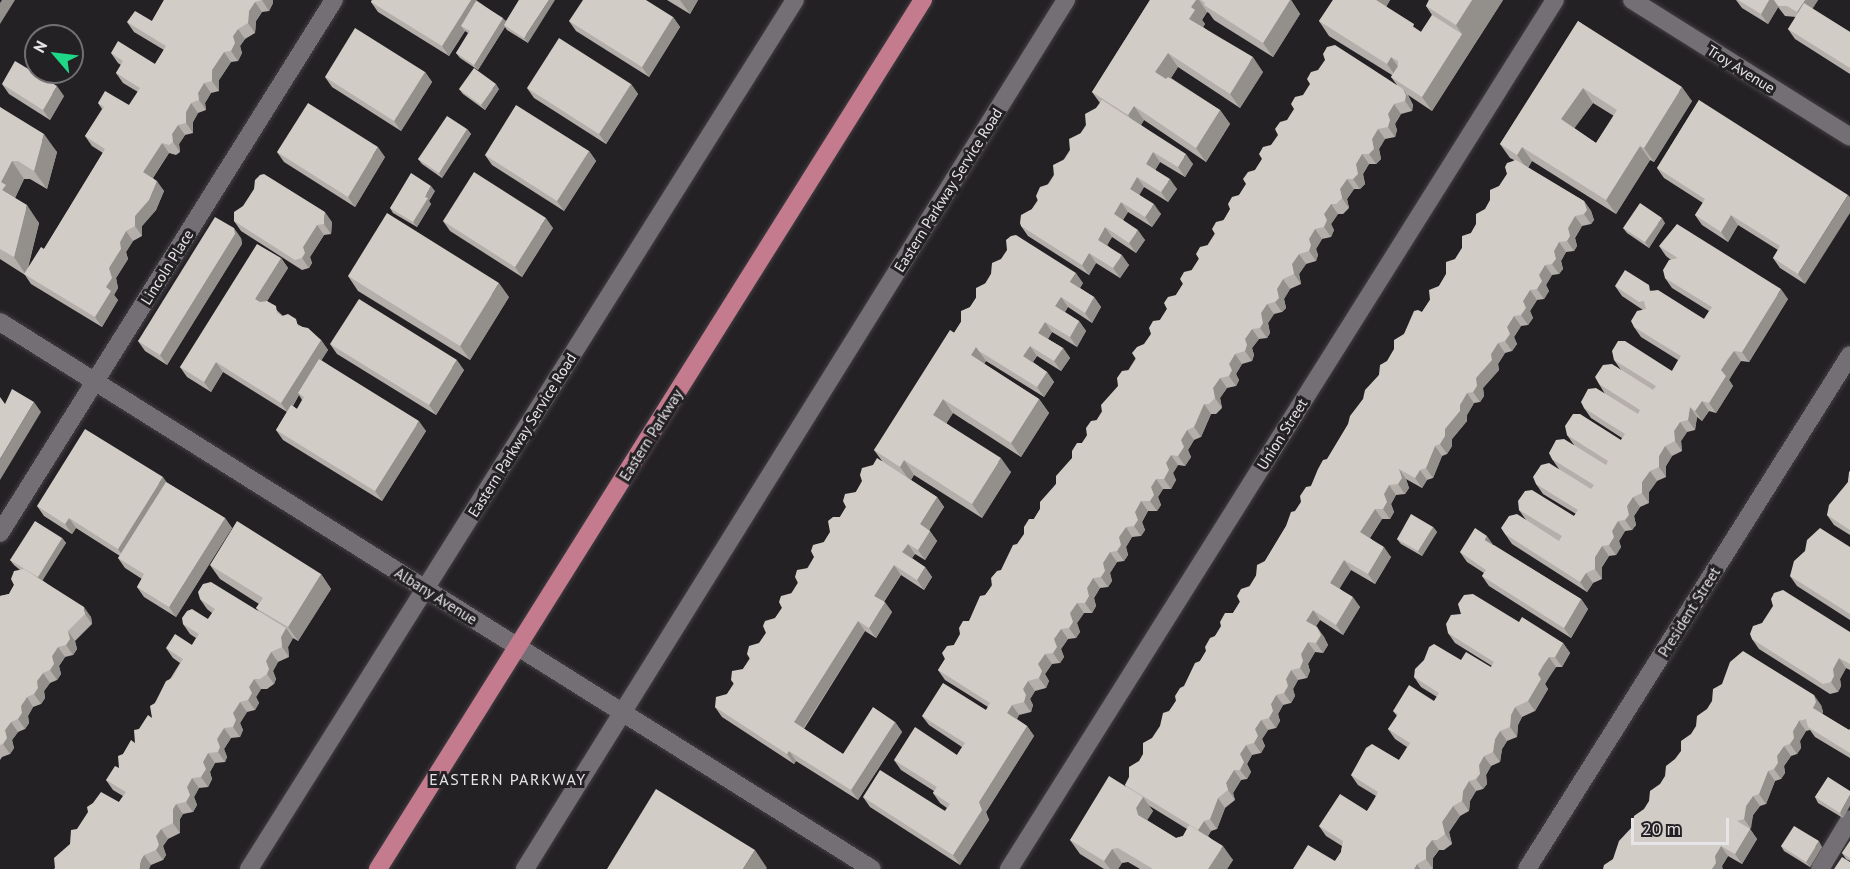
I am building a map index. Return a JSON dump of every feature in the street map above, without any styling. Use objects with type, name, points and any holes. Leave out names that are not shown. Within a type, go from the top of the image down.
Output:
[{"type":"main road","name":"Eastern Parkway","points":[[378,869],[923,0]]},
{"type":"street","name":"Lincoln Place","points":[[0,533],[334,0]]},
{"type":"street","name":"Eastern Parkway Service Road","points":[[249,869],[795,0]]},
{"type":"street","name":"Eastern Parkway Service Road","points":[[525,869],[1066,0]]},
{"type":"street","name":"Union Street","points":[[1009,869],[1555,0]]},
{"type":"street","name":"Troy Avenue","points":[[1632,0],[1850,137]]},
{"type":"street","name":"Albany Avenue","points":[[0,322],[872,869]]},
{"type":"street","name":"President Street","points":[[1527,869],[1850,355]]},
{"type":"street","points":[[1820,869],[1850,819]]},
{"type":"building","points":[[164,0],[262,0],[255,2],[249,11],[248,23],[238,29],[233,36],[235,43],[231,51],[224,52],[212,70],[212,81],[204,83],[198,93],[199,100],[191,103],[186,112],[186,123],[178,125],[172,134],[173,142],[169,145],[162,143],[143,172],[157,181],[149,200],[135,216],[135,226],[126,231],[120,242],[121,249],[109,268],[112,278],[106,287],[111,291],[95,317],[24,274],[41,247],[44,249],[105,149],[85,136],[104,107],[98,103],[105,91],[129,105],[140,88],[116,73],[123,61],[111,53],[118,41],[155,64],[166,46],[127,22],[135,11],[152,21]]},
{"type":"building","points":[[372,0],[471,0],[442,46],[371,2]]},
{"type":"building","points":[[519,0],[549,0],[524,38],[504,25]]},
{"type":"building","points":[[583,0],[646,0],[673,17],[642,67],[569,21]]},
{"type":"building","points":[[1150,0],[1196,0],[1191,7],[1195,10],[1189,19],[1253,57],[1230,94],[1168,53],[1155,72],[1166,79],[1168,77],[1220,110],[1196,148],[1134,106],[1128,115],[1092,92]]},
{"type":"building","points":[[1201,0],[1290,0],[1263,43],[1204,5],[1205,3]]},
{"type":"building","points":[[1333,0],[1376,0],[1414,24],[1413,27],[1421,32],[1432,15],[1462,34],[1422,97],[1391,77],[1398,66],[1398,61],[1391,57],[1387,64],[1319,21]]},
{"type":"building","points":[[1429,0],[1472,0],[1456,25],[1426,6]]},
{"type":"building","points":[[1738,0],[1769,0],[1761,14]]},
{"type":"building","points":[[1774,0],[1805,0],[1797,12],[1787,6],[1778,6]]},
{"type":"building","points":[[476,1],[503,18],[474,65],[456,53],[470,31],[461,26]]},
{"type":"building","points":[[1804,3],[1850,32],[1850,68],[1788,29]]},
{"type":"building","points":[[1578,21],[1682,87],[1644,148],[1640,146],[1606,200],[1522,147],[1517,155],[1500,144]],"holes":[[[1583,88],[1617,110],[1596,143],[1561,119]]]},
{"type":"building","points":[[355,28],[425,72],[394,121],[325,77]]},
{"type":"building","points":[[559,38],[631,84],[599,134],[527,88]]},
{"type":"building","points":[[1335,45],[1403,89],[1406,95],[1405,101],[1394,104],[1388,114],[1390,120],[1388,127],[1378,129],[1372,139],[1374,149],[1369,154],[1362,154],[1356,164],[1358,174],[1353,179],[1347,179],[1340,189],[1342,198],[1336,204],[1331,204],[1324,214],[1327,220],[1324,227],[1315,229],[1309,239],[1311,245],[1309,251],[1299,254],[1292,264],[1294,274],[1283,279],[1277,289],[1279,298],[1267,304],[1261,313],[1263,323],[1260,328],[1252,329],[1245,339],[1247,345],[1245,351],[1235,354],[1229,364],[1232,370],[1229,376],[1220,378],[1213,388],[1215,398],[1209,404],[1204,404],[1194,427],[1187,430],[1181,440],[1184,447],[1178,456],[1171,455],[1166,463],[1169,470],[1164,479],[1156,479],[1151,487],[1154,495],[1150,501],[1141,501],[1135,512],[1138,520],[1134,526],[1126,527],[1119,537],[1121,545],[1117,551],[1110,552],[1103,563],[1105,571],[1101,577],[1093,578],[1087,588],[1089,596],[1085,603],[1077,603],[1070,613],[1073,622],[1069,628],[1061,629],[1054,639],[1057,647],[1053,653],[1045,654],[1038,664],[1042,671],[1039,678],[1028,681],[1023,689],[1026,695],[1024,702],[1012,705],[1007,713],[1027,726],[979,802],[982,810],[953,855],[863,797],[880,770],[945,811],[950,804],[933,793],[937,787],[894,760],[915,727],[957,755],[965,743],[922,716],[943,683],[986,710],[990,703],[938,670],[945,659],[942,653],[947,646],[954,645],[963,621],[969,621],[980,596],[985,595],[992,586],[991,578],[1001,570],[1013,545],[1017,544],[1024,534],[1024,527],[1029,519],[1034,519],[1040,509],[1040,502],[1056,484],[1056,476],[1072,458],[1072,451],[1077,443],[1082,443],[1087,436],[1086,428],[1091,421],[1097,420],[1102,412],[1101,405],[1118,386],[1117,378],[1122,371],[1129,370],[1136,359],[1132,353],[1144,344],[1151,334],[1149,328],[1153,321],[1160,320],[1167,309],[1164,303],[1168,297],[1176,295],[1183,284],[1180,279],[1184,272],[1192,270],[1199,259],[1196,254],[1200,247],[1208,245],[1215,234],[1212,229],[1216,222],[1224,220],[1230,209],[1228,204],[1232,197],[1239,195],[1246,184],[1243,179],[1248,172],[1255,170],[1262,159],[1259,154],[1263,147],[1271,145],[1278,135],[1275,129],[1280,122],[1287,120],[1294,109],[1291,104],[1295,97],[1303,95],[1310,84],[1307,79],[1311,72],[1318,70],[1325,60],[1323,54],[1327,47]]},
{"type":"building","points":[[15,61],[24,66],[24,84],[57,86],[43,110],[2,84]]},
{"type":"building","points":[[474,68],[496,84],[481,105],[459,89]]},
{"type":"building","points":[[1102,100],[1186,154],[1178,167],[1153,152],[1146,164],[1170,179],[1161,192],[1137,177],[1130,189],[1154,204],[1145,217],[1121,202],[1114,214],[1138,230],[1129,243],[1105,227],[1098,240],[1122,255],[1113,268],[1089,253],[1082,265],[1021,226],[1020,223],[1021,215],[1032,209],[1038,201],[1036,196],[1040,187],[1049,184],[1054,176],[1053,165],[1065,159],[1070,151],[1069,139],[1081,133],[1086,126],[1085,114],[1096,108]]},
{"type":"building","points":[[1699,100],[1848,195],[1798,274],[1773,258],[1780,246],[1731,215],[1721,232],[1695,215],[1705,199],[1657,168]]},
{"type":"building","points":[[308,103],[378,147],[348,197],[277,152]]},
{"type":"building","points":[[516,105],[589,151],[557,201],[485,155]]},
{"type":"building","points":[[0,107],[44,134],[34,171],[18,161],[12,161],[1,182],[6,185],[2,190],[27,205],[14,257],[0,249]]},
{"type":"building","points":[[447,116],[467,129],[439,173],[418,159]]},
{"type":"building","points":[[1516,160],[1584,201],[1587,210],[1584,214],[1575,216],[1568,228],[1570,236],[1567,241],[1559,242],[1554,251],[1556,259],[1552,264],[1545,265],[1539,275],[1542,281],[1537,289],[1530,290],[1523,301],[1526,308],[1521,315],[1514,316],[1507,327],[1510,334],[1505,341],[1498,343],[1491,354],[1492,360],[1476,378],[1477,386],[1473,392],[1467,393],[1460,405],[1460,411],[1445,429],[1445,436],[1440,444],[1435,446],[1426,468],[1420,470],[1415,478],[1399,469],[1402,478],[1398,484],[1389,485],[1384,494],[1387,502],[1383,509],[1375,509],[1360,532],[1384,547],[1368,574],[1344,560],[1330,583],[1353,597],[1336,625],[1313,610],[1306,621],[1317,627],[1321,635],[1316,643],[1308,642],[1301,654],[1303,661],[1300,668],[1291,670],[1286,679],[1288,686],[1284,693],[1276,695],[1271,704],[1273,711],[1269,718],[1261,720],[1255,729],[1258,736],[1254,743],[1246,745],[1240,754],[1244,762],[1240,770],[1234,770],[1226,783],[1228,790],[1218,798],[1210,819],[1204,821],[1198,830],[1125,785],[1129,777],[1129,767],[1139,761],[1143,754],[1143,743],[1152,738],[1160,726],[1163,713],[1169,711],[1176,701],[1175,696],[1184,686],[1195,663],[1200,661],[1210,638],[1215,636],[1221,626],[1220,622],[1225,613],[1233,613],[1240,602],[1237,596],[1241,589],[1250,586],[1256,576],[1257,565],[1265,561],[1286,526],[1291,512],[1295,511],[1301,502],[1300,496],[1306,487],[1311,486],[1323,460],[1327,459],[1348,424],[1350,416],[1363,399],[1365,390],[1379,375],[1380,365],[1387,361],[1394,349],[1394,340],[1404,334],[1414,311],[1422,312],[1430,300],[1429,290],[1439,286],[1446,274],[1446,262],[1455,259],[1462,248],[1462,236],[1471,233],[1476,224],[1476,214],[1485,209],[1490,200],[1490,190],[1499,186],[1507,174],[1505,167],[1507,163]]},
{"type":"building","points":[[474,172],[546,218],[515,267],[443,221]]},
{"type":"building","points":[[411,173],[431,186],[425,197],[428,198],[413,222],[390,208]]},
{"type":"building","points":[[264,174],[325,212],[324,224],[317,225],[303,247],[305,253],[302,258],[295,260],[234,221],[234,212],[243,206],[254,189],[255,180]]},
{"type":"building","points":[[1640,203],[1662,218],[1645,242],[1623,228]]},
{"type":"building","points":[[387,213],[499,283],[460,346],[348,276]]},
{"type":"building","points":[[215,217],[234,228],[235,234],[160,355],[138,341]]},
{"type":"building","points":[[1677,224],[1781,289],[1742,352],[1734,351],[1727,360],[1721,370],[1726,376],[1709,403],[1702,401],[1695,411],[1690,407],[1688,420],[1680,422],[1674,431],[1675,441],[1665,446],[1659,456],[1659,467],[1650,471],[1642,482],[1642,493],[1633,497],[1627,506],[1629,515],[1625,520],[1618,521],[1612,531],[1614,537],[1609,545],[1602,546],[1595,557],[1595,569],[1586,573],[1580,582],[1505,534],[1501,528],[1509,516],[1517,514],[1559,541],[1562,536],[1519,510],[1518,501],[1525,491],[1532,490],[1574,516],[1578,510],[1536,484],[1533,477],[1541,465],[1549,463],[1591,489],[1594,485],[1552,459],[1549,453],[1556,440],[1564,439],[1606,465],[1608,461],[1567,435],[1565,426],[1573,414],[1580,414],[1621,440],[1625,434],[1584,408],[1581,402],[1588,389],[1596,388],[1638,414],[1640,410],[1599,384],[1595,377],[1603,365],[1612,364],[1653,390],[1656,386],[1614,360],[1612,351],[1618,341],[1625,341],[1672,371],[1681,356],[1634,327],[1631,321],[1637,311],[1646,309],[1644,301],[1639,302],[1615,286],[1625,270],[1649,285],[1650,291],[1658,290],[1704,319],[1712,307],[1665,278],[1663,270],[1669,260],[1678,258],[1659,246]]},
{"type":"building","points":[[1016,235],[1076,273],[1070,282],[1094,297],[1085,313],[1061,297],[1055,306],[1079,321],[1070,337],[1045,322],[1038,333],[1063,348],[1054,361],[1030,346],[1023,356],[1047,372],[1037,387],[954,333],[961,322],[961,311],[970,307],[976,298],[976,288],[986,283],[991,274],[992,263],[1001,259],[1007,250],[1006,240]]},
{"type":"building","points":[[257,244],[281,258],[255,299],[260,302],[267,301],[276,306],[277,313],[282,316],[288,314],[296,319],[298,326],[308,328],[321,340],[281,403],[216,362],[204,382],[180,367]]},
{"type":"building","points":[[359,299],[457,360],[429,405],[330,344]]},
{"type":"building","points":[[950,330],[976,347],[971,355],[1039,399],[1011,443],[943,399],[933,415],[1001,458],[972,504],[904,460],[900,467],[874,450]]},
{"type":"building","points":[[319,359],[419,421],[375,491],[276,430],[291,405],[297,409],[304,397],[298,393]]},
{"type":"building","points":[[12,389],[34,402],[0,459],[0,397],[5,404]]},
{"type":"building","points":[[85,429],[163,477],[118,549],[69,518],[65,524],[37,506]]},
{"type":"building","points":[[877,458],[937,497],[920,524],[930,531],[918,550],[908,544],[902,552],[925,567],[917,580],[894,565],[874,596],[885,602],[869,628],[858,621],[794,722],[843,754],[873,707],[895,722],[851,790],[789,751],[787,754],[715,707],[716,697],[727,694],[734,684],[731,680],[732,671],[743,669],[750,659],[747,654],[749,646],[759,643],[766,633],[763,626],[765,621],[775,618],[782,608],[779,602],[781,596],[792,593],[798,583],[795,577],[797,570],[808,568],[814,557],[811,551],[813,545],[824,542],[830,532],[828,521],[833,517],[840,517],[846,507],[843,501],[845,494],[856,492],[862,481],[860,475],[862,468],[873,465]]},
{"type":"building","points":[[1850,471],[1850,530],[1827,515],[1829,505],[1848,482]]},
{"type":"building","points":[[166,482],[225,518],[169,607],[137,587],[144,574],[118,558]]},
{"type":"building","points":[[1411,514],[1433,527],[1418,551],[1397,539]]},
{"type":"building","points":[[35,521],[62,538],[38,577],[10,560]]},
{"type":"building","points":[[237,521],[321,574],[288,627],[256,608],[263,598],[210,565]]},
{"type":"building","points":[[1475,528],[1487,536],[1485,540],[1581,599],[1564,628],[1482,576],[1486,570],[1460,552]]},
{"type":"building","points":[[1820,528],[1850,547],[1850,614],[1790,576],[1794,561],[1805,551],[1807,540]]},
{"type":"building","points":[[24,569],[84,607],[85,614],[68,631],[70,639],[66,645],[58,647],[52,656],[54,664],[37,681],[38,688],[34,694],[27,697],[21,706],[22,713],[18,719],[11,722],[5,730],[7,738],[0,745],[0,596],[9,594],[14,585],[11,579],[14,571]]},
{"type":"building","points":[[211,582],[286,628],[281,637],[282,647],[271,652],[266,661],[269,669],[267,674],[260,679],[254,679],[249,687],[252,693],[248,700],[240,702],[233,713],[236,720],[233,727],[224,728],[217,739],[220,747],[218,752],[208,753],[203,762],[206,769],[201,777],[192,778],[187,787],[190,795],[186,802],[176,804],[173,809],[173,823],[161,829],[156,836],[159,845],[156,850],[144,855],[140,869],[54,869],[54,858],[70,844],[71,830],[77,829],[88,812],[87,807],[101,792],[119,802],[126,792],[106,780],[115,766],[119,768],[118,756],[123,754],[131,740],[135,743],[134,730],[139,729],[148,715],[152,718],[150,706],[155,703],[166,681],[172,678],[183,659],[166,648],[175,634],[192,645],[199,634],[183,624],[182,618],[187,611],[192,609],[208,619],[215,609],[200,599],[198,592],[203,584]]},
{"type":"building","points":[[1783,590],[1850,632],[1850,664],[1839,658],[1833,669],[1834,676],[1831,682],[1823,684],[1752,639],[1750,634],[1753,626],[1762,623],[1773,606],[1771,599],[1774,593]]},
{"type":"building","points":[[1473,594],[1519,622],[1522,617],[1563,643],[1555,657],[1549,657],[1543,665],[1538,674],[1541,679],[1528,701],[1515,707],[1511,715],[1510,727],[1500,731],[1495,739],[1493,752],[1484,756],[1479,765],[1480,774],[1476,779],[1469,781],[1463,791],[1462,801],[1453,806],[1442,822],[1445,834],[1437,840],[1432,840],[1426,848],[1426,859],[1417,864],[1414,869],[1293,869],[1308,845],[1335,861],[1341,852],[1343,841],[1319,826],[1340,794],[1367,811],[1373,802],[1378,792],[1351,775],[1366,748],[1372,744],[1399,760],[1404,753],[1410,743],[1388,729],[1398,714],[1393,711],[1409,685],[1434,701],[1439,693],[1414,677],[1415,669],[1424,660],[1429,647],[1434,644],[1461,660],[1466,652],[1491,667],[1494,662],[1448,633],[1446,624],[1451,615],[1461,614],[1458,604],[1464,595]]},
{"type":"building","points":[[1743,651],[1814,695],[1816,702],[1813,708],[1850,729],[1850,753],[1808,727],[1806,719],[1799,721],[1793,731],[1794,738],[1777,756],[1778,763],[1774,769],[1768,771],[1759,794],[1753,796],[1746,806],[1744,819],[1737,821],[1750,829],[1735,854],[1721,846],[1715,856],[1716,863],[1712,869],[1603,869],[1604,865],[1613,859],[1619,841],[1633,826],[1634,816],[1644,809],[1649,801],[1650,791],[1660,784],[1665,776],[1666,766],[1681,751],[1681,741],[1691,734],[1696,726],[1697,716],[1707,709],[1712,701],[1713,689],[1722,684],[1730,662]]},
{"type":"building","points":[[1109,776],[1143,797],[1136,808],[1138,815],[1176,838],[1183,836],[1189,825],[1223,846],[1208,869],[1153,869],[1118,848],[1112,849],[1104,861],[1070,840]]},
{"type":"building","points":[[1828,777],[1850,791],[1840,813],[1815,797]]},
{"type":"building","points":[[656,789],[755,850],[743,869],[607,869]]},
{"type":"building","points":[[1794,826],[1819,841],[1806,862],[1781,846]]},
{"type":"building","points":[[1850,841],[1850,858],[1842,853]]},
{"type":"building","points":[[1842,857],[1850,862],[1850,869],[1834,869]]},
{"type":"district","name":"EASTERN PARKWAY","points":[[508,779]]}]
